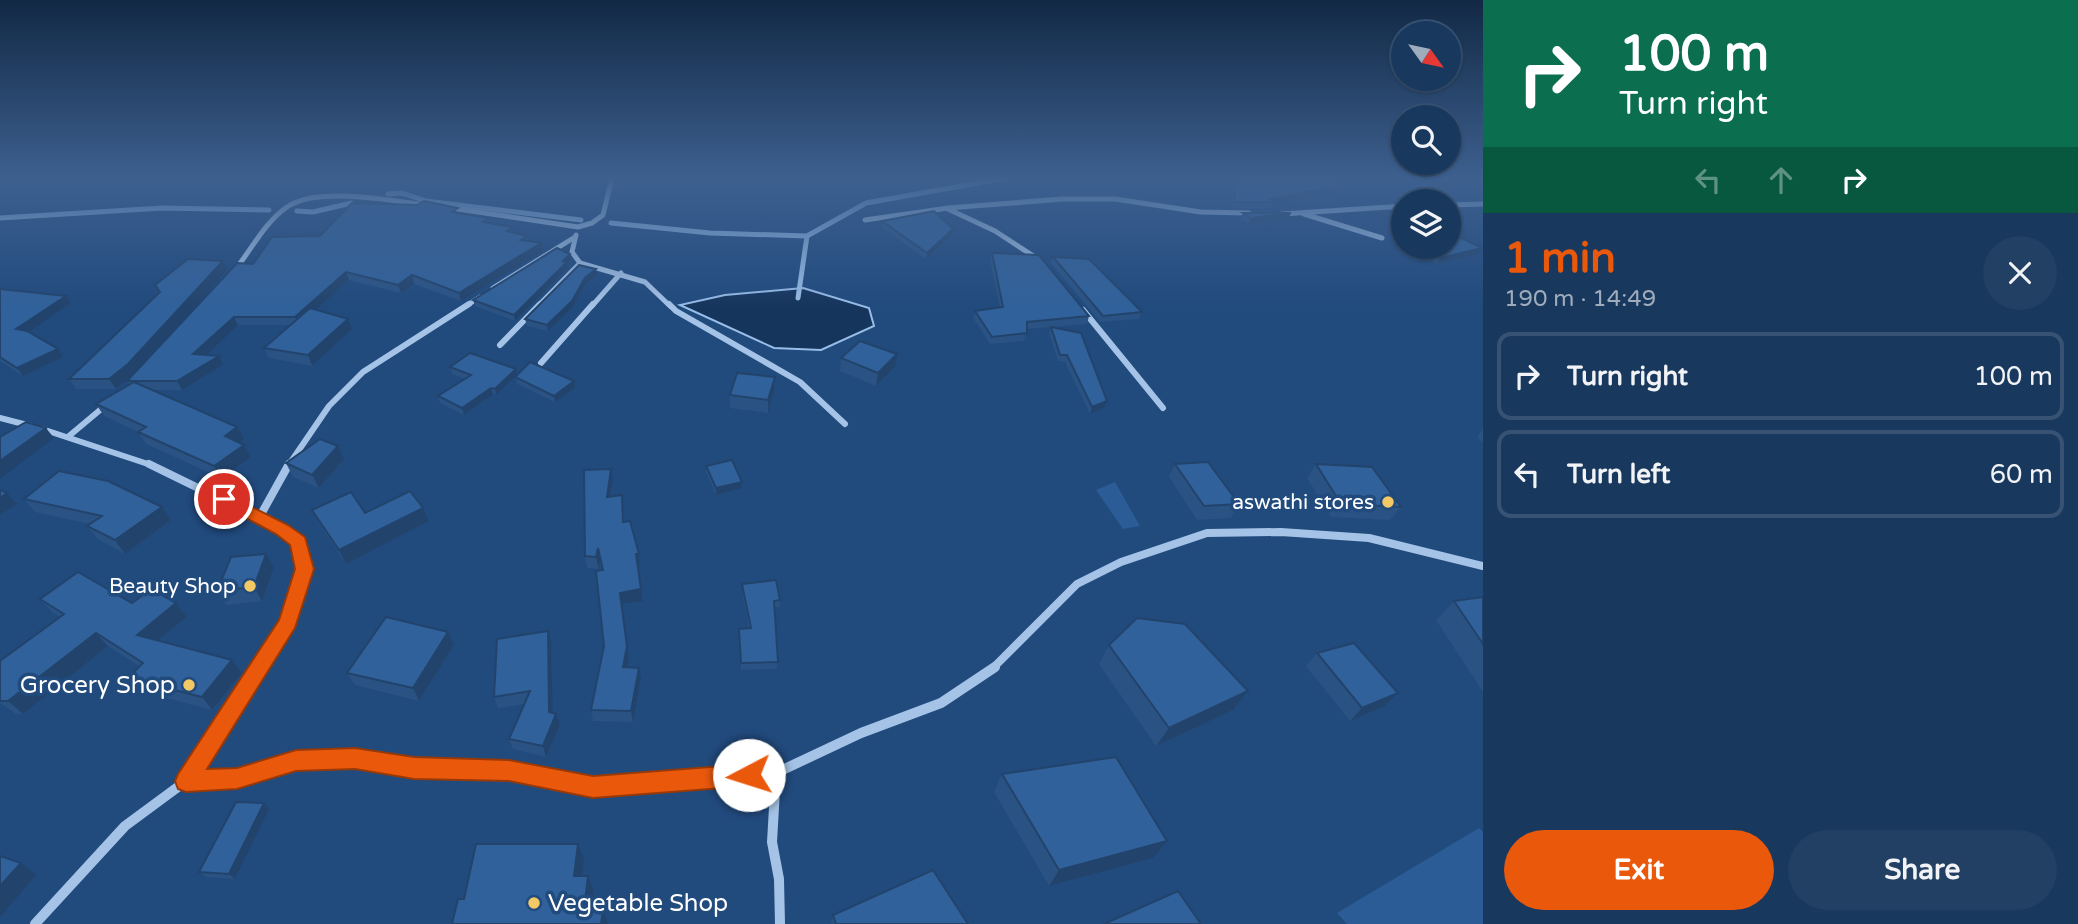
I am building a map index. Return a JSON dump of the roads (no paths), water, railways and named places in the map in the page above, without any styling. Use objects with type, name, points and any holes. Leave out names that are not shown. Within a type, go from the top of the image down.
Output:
[{"type":"street","points":[[230,276],[272,221]]},
{"type":"street","points":[[539,221],[578,227],[595,221]]},
{"type":"street","points":[[975,221],[1039,257],[1046,267]]},
{"type":"street","points":[[1327,221],[1382,238]]},
{"type":"street","points":[[578,227],[572,252],[580,263],[645,282],[676,311],[800,382],[845,424]]},
{"type":"street","points":[[259,518],[281,476],[329,406],[363,372],[575,237]]},
{"type":"street","points":[[500,345],[580,263]]},
{"type":"street","points":[[541,363],[621,273]]},
{"type":"street","points":[[1078,304],[1163,408]]},
{"type":"street","points":[[69,436],[108,402]]},
{"type":"street","points":[[0,420],[69,436],[157,467],[259,518],[299,542],[304,569],[288,622],[186,781],[125,826],[35,924]]},
{"type":"street","points":[[186,781],[237,778],[296,760],[355,758],[414,768],[509,770],[593,787],[776,773],[861,733],[941,703],[996,666],[1077,583],[1121,562],[1207,533],[1281,532],[1369,538],[1483,566]]},
{"type":"street","points":[[776,773],[772,842],[779,879],[780,924]]},
{"type":"waterway","points":[[807,236],[834,221]]},
{"type":"waterway","points":[[611,223],[710,233],[807,236]]},
{"type":"waterway","points":[[798,298],[807,236]]},
{"type":"place","name":"aswathi stores","points":[[1388,502]]},
{"type":"place","name":"Beauty Shop","points":[[250,586]]},
{"type":"place","name":"Grocery Shop","points":[[189,685]]},
{"type":"place","name":"Vegetable Shop","points":[[534,903]]}]
